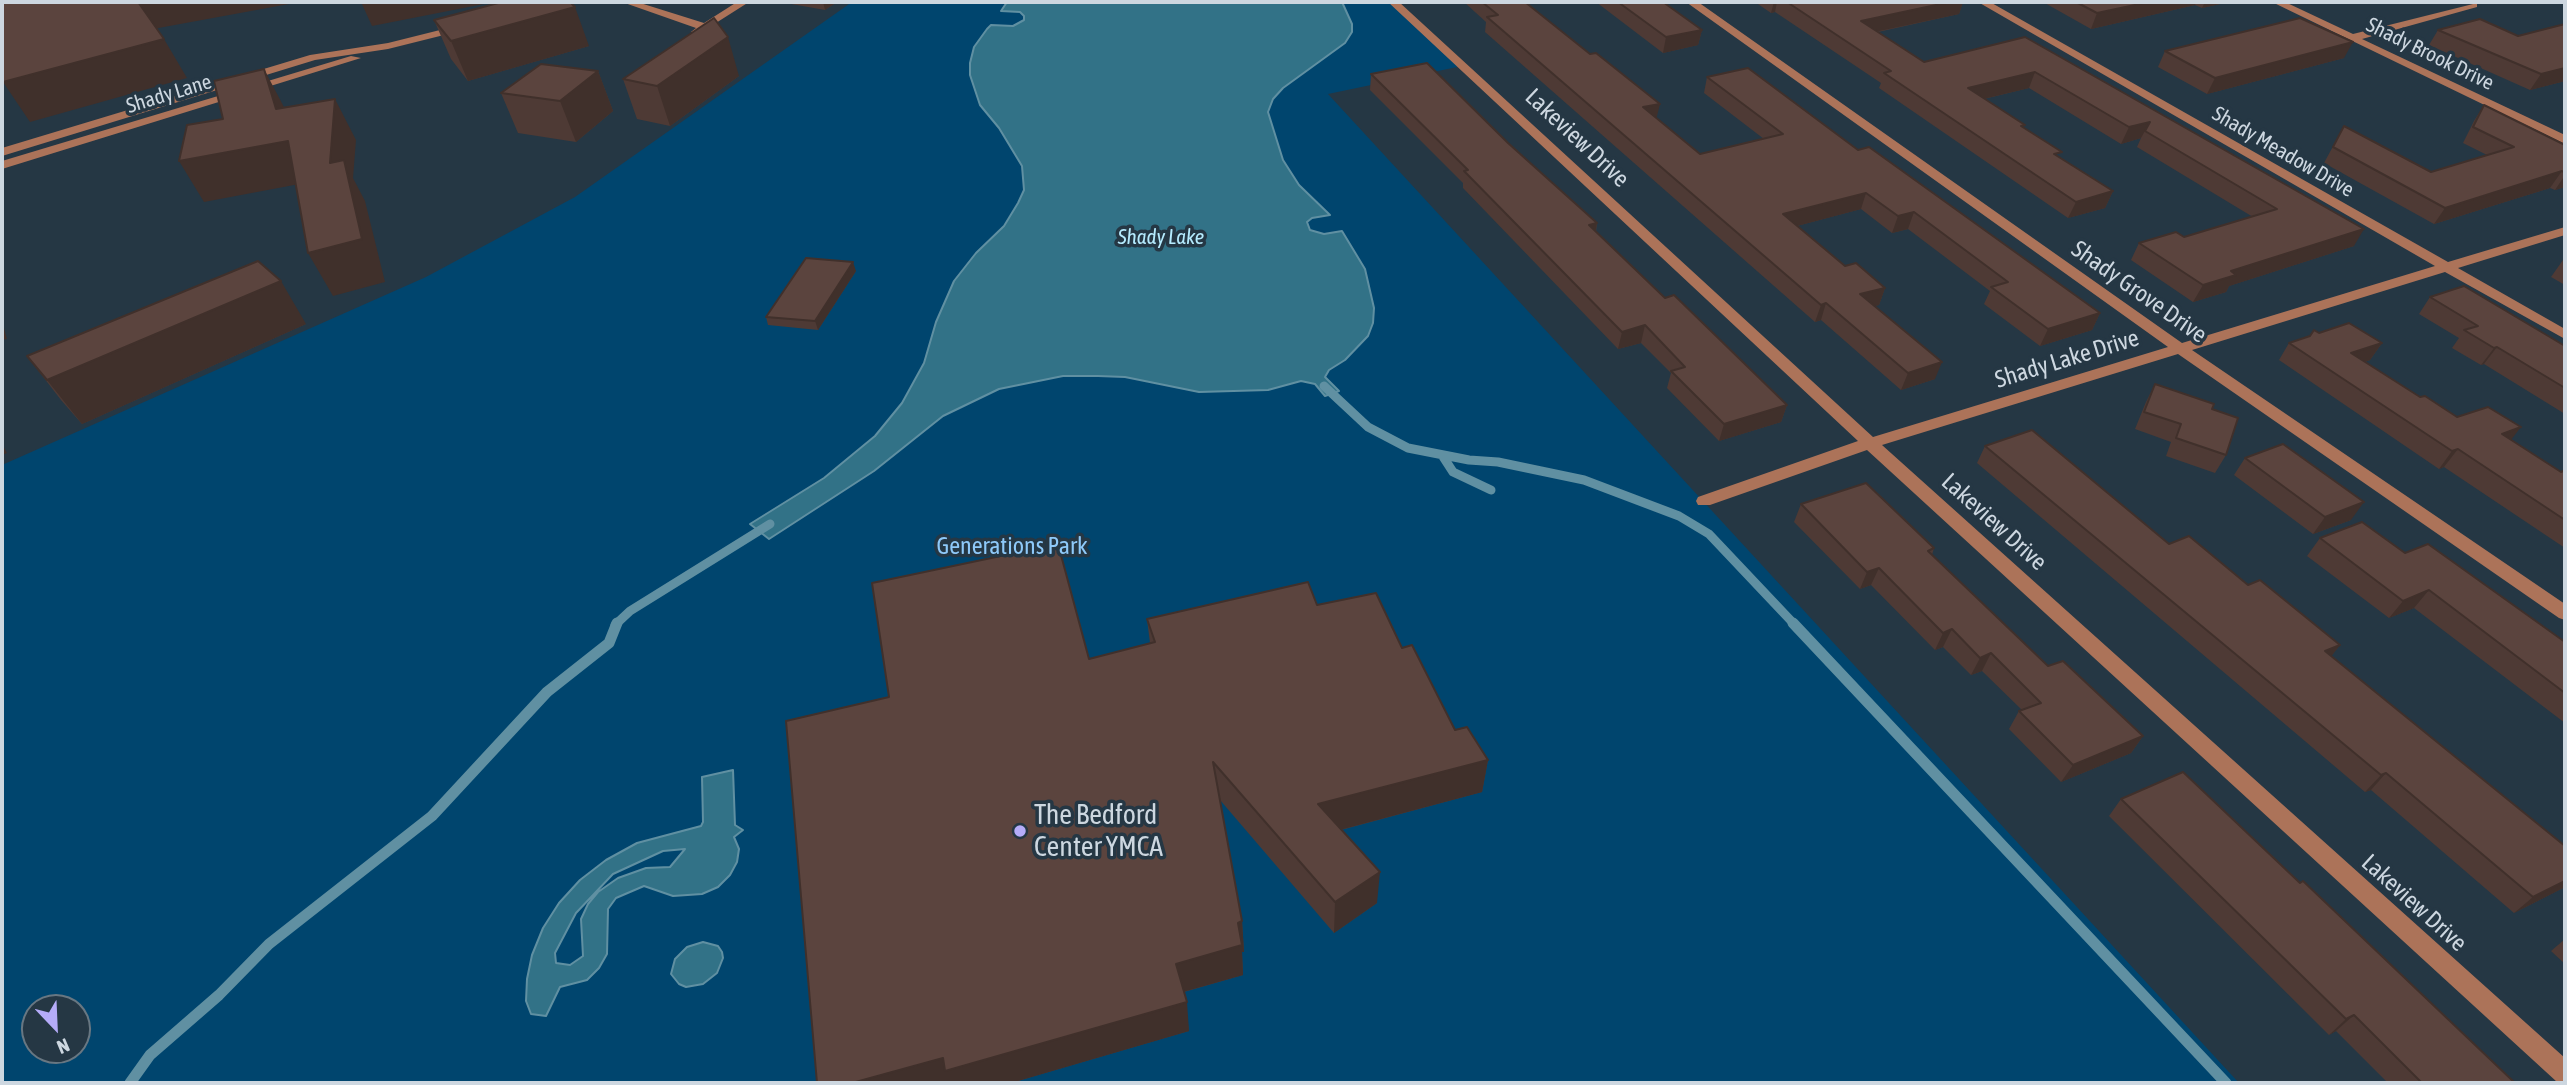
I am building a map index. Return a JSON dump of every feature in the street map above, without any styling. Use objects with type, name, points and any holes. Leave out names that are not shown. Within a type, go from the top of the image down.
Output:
[{"type":"street","points":[[627,2],[706,27]]},
{"type":"street","points":[[687,38],[744,2]]},
{"type":"street","name":"Lakeview Drive","points":[[1393,2],[1870,443],[2565,1074]]},
{"type":"street","name":"Shady Grove Drive","points":[[1691,2],[2179,348],[2565,613]]},
{"type":"street","name":"Shady Meadow Drive","points":[[1983,2],[2565,335]]},
{"type":"street","name":"Shady Brook Drive","points":[[2277,2],[2565,140]]},
{"type":"street","points":[[2352,38],[2473,5]]},
{"type":"street","name":"Shady Lane","points":[[2,152],[314,57],[388,46],[471,26]]},
{"type":"street","name":"Shady Lane","points":[[2,165],[330,68],[388,46]]},
{"type":"street","name":"Shady Lake Drive","points":[[1704,501],[1870,443],[2565,231]]},
{"type":"green space","name":"Generations Park","points":[[852,2],[1393,2],[1462,66],[1328,94],[2239,1083],[2,1083],[2,465],[426,277],[575,197]]},
{"type":"water","name":"Shady Lake","points":[[1007,2],[1342,2],[1352,24],[1352,32],[1345,43],[1283,88],[1273,99],[1268,112],[1283,160],[1299,185],[1330,215],[1312,218],[1307,222],[1310,230],[1324,234],[1342,231],[1365,269],[1374,308],[1373,323],[1368,336],[1345,360],[1329,370],[1325,377],[1339,391],[1325,396],[1315,384],[1301,381],[1268,390],[1199,392],[1125,377],[1098,376],[1063,376],[999,389],[943,416],[874,471],[769,539],[750,524],[824,478],[875,436],[902,403],[924,363],[936,322],[954,281],[976,253],[1004,226],[1024,190],[1022,166],[999,128],[980,105],[970,75],[974,47],[987,29],[991,25],[1013,26],[1024,20],[1020,12],[1001,11]]},
{"type":"water","points":[[733,770],[735,825],[743,830],[734,837],[739,849],[737,862],[730,875],[718,887],[702,894],[673,896],[644,886],[616,898],[608,909],[607,954],[599,968],[587,980],[560,987],[546,1016],[531,1014],[526,1001],[532,955],[543,928],[559,903],[580,880],[606,860],[637,843],[701,826],[702,777]],"holes":[[[685,849],[670,867],[646,868],[618,878],[598,892],[581,919],[583,956],[570,965],[556,963],[555,953],[576,913],[613,874],[663,851]]]},
{"type":"water","points":[[703,942],[718,946],[722,952],[723,958],[717,973],[703,984],[686,987],[679,984],[671,974],[675,959],[687,947]]},
{"type":"building","points":[[2,2],[138,2],[164,39],[3,82]]},
{"type":"building","points":[[502,2],[570,2],[575,7],[451,41],[434,20]]},
{"type":"building","points":[[1482,2],[1525,2],[1590,54],[1596,53],[1660,104],[1643,107],[1700,154],[1783,134],[1707,77],[1748,68],[1858,150],[1869,147],[2100,313],[2048,329],[1991,287],[2008,282],[1914,212],[1898,216],[1866,193],[1783,214],[1845,266],[1856,263],[1885,288],[1860,294],[1942,362],[1908,373],[1826,303],[1821,305],[1487,17],[1498,15]]},
{"type":"building","points":[[1618,2],[1663,2],[1702,30],[1666,37]]},
{"type":"building","points":[[1787,2],[1950,2],[1861,21],[1924,62],[2025,37],[2364,229],[2231,271],[2236,275],[2203,285],[2139,243],[2176,232],[2184,237],[2277,209],[2145,131],[2150,122],[2129,127],[2035,72],[1968,88],[2062,152],[2054,154],[2113,191],[2076,202],[1884,73],[1891,71]]},
{"type":"building","points":[[2076,2],[2149,2],[2097,13]]},
{"type":"building","points":[[714,18],[728,37],[657,86],[623,79]]},
{"type":"building","points":[[2300,18],[2353,42],[2215,78],[2165,51]]},
{"type":"building","points":[[2480,19],[2518,36],[2565,24],[2565,68],[2541,74],[2438,30]]},
{"type":"building","points":[[1427,63],[1508,143],[1597,223],[1589,225],[1665,298],[1674,295],[1787,405],[1724,424],[1671,371],[1685,367],[1645,325],[1622,332],[1464,171],[1468,170],[1371,74]]},
{"type":"building","points":[[541,64],[598,71],[560,101],[501,93]]},
{"type":"building","points":[[264,69],[276,109],[335,99],[330,163],[344,160],[362,239],[308,253],[288,141],[179,161],[187,125],[223,119],[214,81]]},
{"type":"building","points":[[2484,105],[2565,145],[2565,173],[2562,171],[2445,208],[2333,147],[2344,126],[2431,172],[2514,147],[2473,127]]},
{"type":"building","points":[[806,258],[853,262],[815,321],[766,317]]},
{"type":"building","points":[[258,261],[281,281],[47,380],[27,356]]},
{"type":"building","points":[[2464,286],[2565,346],[2565,388],[2464,330],[2478,326],[2430,297]]},
{"type":"building","points":[[2349,323],[2382,343],[2351,353],[2420,397],[2425,396],[2457,417],[2488,407],[2521,427],[2502,434],[2561,472],[2565,470],[2565,520],[2458,449],[2452,451],[2289,343],[2310,336],[2314,330],[2319,333]]},
{"type":"building","points":[[2155,384],[2214,404],[2212,409],[2238,418],[2226,455],[2176,438],[2181,424],[2144,412]]},
{"type":"building","points":[[2032,430],[2169,544],[2189,536],[2248,585],[2260,580],[2340,645],[2325,651],[2565,846],[2565,881],[2533,897],[2386,773],[2381,775],[1985,446]]},
{"type":"building","points":[[2283,444],[2364,502],[2325,517],[2245,458]]},
{"type":"building","points":[[1866,483],[1934,548],[1928,551],[2048,666],[2063,661],[2143,736],[2073,765],[2019,711],[2041,703],[1991,653],[1980,658],[1952,629],[1943,633],[1879,568],[1867,572],[1801,504]]},
{"type":"building","points":[[2362,522],[2405,553],[2428,544],[2565,642],[2565,693],[2429,590],[2403,601],[2320,538]]},
{"type":"building","points":[[1058,544],[1089,659],[1155,642],[1147,619],[1308,582],[1317,605],[1376,593],[1402,648],[1412,645],[1455,730],[1467,727],[1488,760],[1318,804],[1380,872],[1335,902],[1213,762],[1242,921],[1238,923],[1242,945],[1176,964],[1187,1002],[945,1071],[943,1058],[852,1083],[817,1083],[786,721],[889,697],[872,583]]},
{"type":"building","points":[[2183,772],[2300,883],[2303,881],[2515,1083],[2422,1083],[2354,1015],[2346,1019],[2121,799]]},
{"type":"waterway","points":[[1324,386],[1368,427],[1408,448],[1469,460],[1498,462],[1584,480],[1679,516],[1709,534],[1795,625]]},
{"type":"waterway","points":[[1442,455],[1453,472],[1491,490]]},
{"type":"waterway","points":[[617,623],[630,611],[770,524]]},
{"type":"waterway","points":[[130,1083],[150,1055],[219,995],[269,944],[432,816],[547,692],[609,643],[617,623]]},
{"type":"waterway","points":[[1793,623],[2226,1083]]},
{"type":"place","name":"The Bedford Center YMCA","points":[[1020,831]]}]
